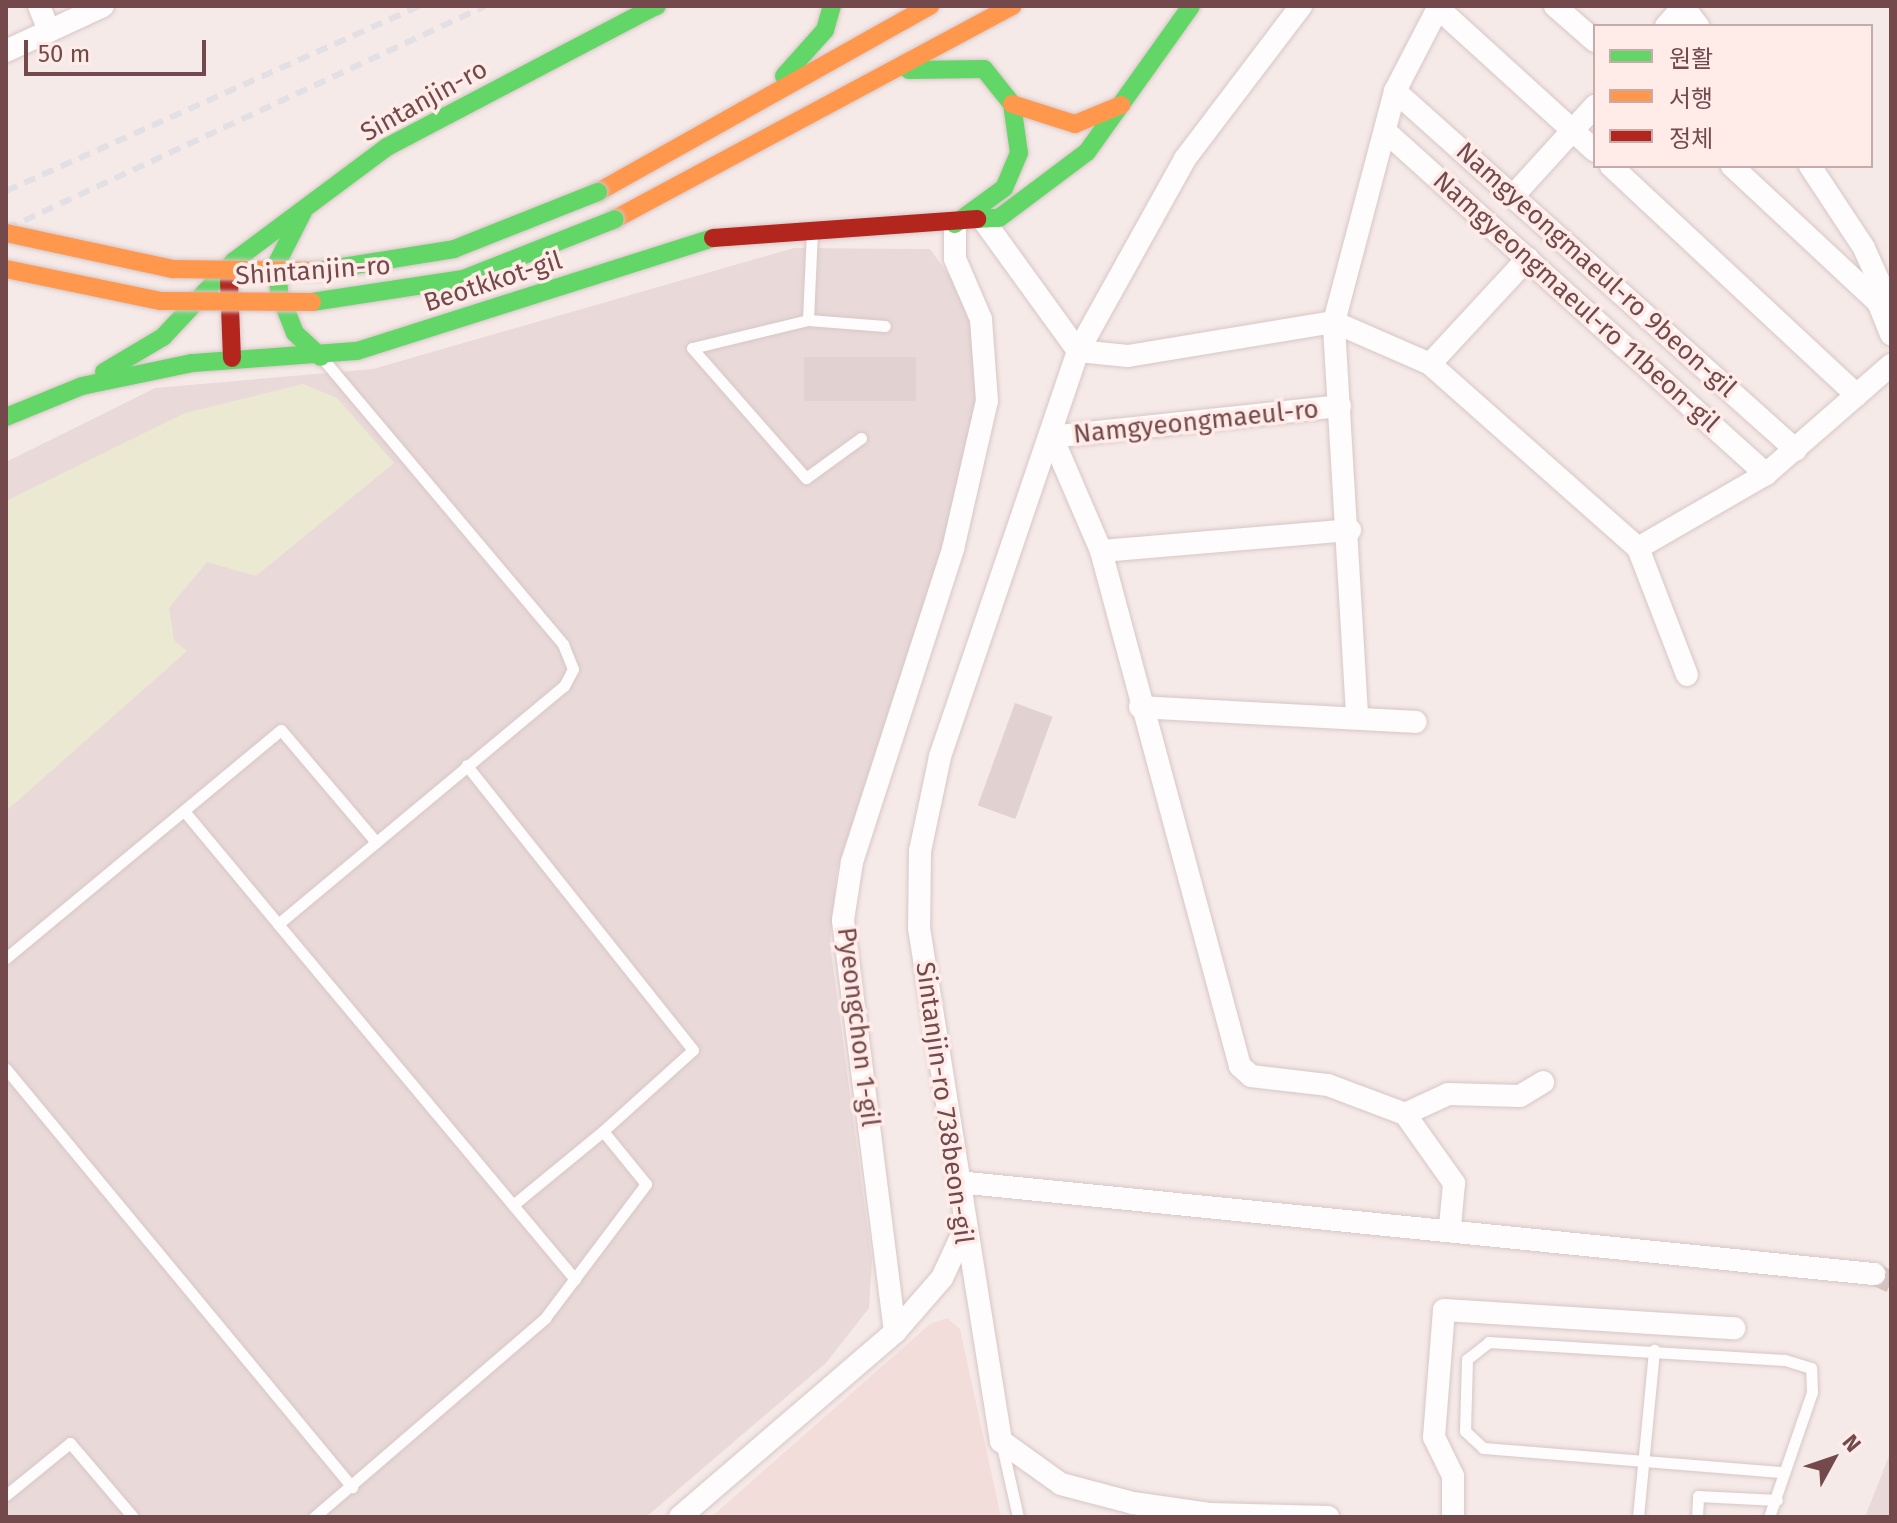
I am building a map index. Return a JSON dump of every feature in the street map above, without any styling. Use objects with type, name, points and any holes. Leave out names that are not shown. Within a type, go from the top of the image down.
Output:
[{"type":"main road","name":"Sintanjin-ro","points":[[82,386],[163,337],[234,261],[387,147],[655,6]]},
{"type":"main road","points":[[754,104],[804,58],[832,6]]},
{"type":"main road","points":[[754,104],[930,6]]},
{"type":"main road","points":[[893,73],[1012,6]]},
{"type":"main road","points":[[991,220],[1054,183],[1127,100],[1191,6]]},
{"type":"main road","points":[[893,73],[950,65],[984,69],[1012,104],[1044,120],[1075,124],[1127,100]]},
{"type":"main road","name":"Shintanjin-ro","points":[[6,269],[160,301],[375,298],[463,279],[615,219],[893,73]]},
{"type":"main road","name":"Shintanjin-ro","points":[[6,233],[173,269],[270,274],[369,267],[454,249],[598,192],[754,104]]},
{"type":"main road","points":[[955,224],[1004,188],[1019,153],[1012,104]]},
{"type":"main road","points":[[304,211],[277,263],[279,293],[295,333],[321,357]]},
{"type":"main road","name":"Beotkkot-gil","points":[[6,417],[82,386],[232,358],[321,357],[454,324],[733,232],[813,222],[931,217],[955,224],[991,220]]},
{"type":"main road","points":[[232,358],[226,294],[234,261]]},
{"type":"street","points":[[39,6],[49,31]]},
{"type":"street","points":[[6,51],[103,6]]},
{"type":"street","name":"Sintanjin-ro 738beon-gil","points":[[1001,1441],[963,1233],[919,928],[920,851],[940,757],[1052,437],[1078,351],[1185,159],[1301,6]]},
{"type":"street","points":[[1555,6],[1593,39]]},
{"type":"street","points":[[1668,24],[1683,6],[1696,24]]},
{"type":"street","points":[[1438,7],[1593,149]]},
{"type":"street","name":"Namgyeongmaeul-ro","points":[[1357,714],[1350,530],[1334,322],[1395,91],[1438,7]]},
{"type":"street","name":"Namgyeongmaeul-ro 9beon-gil","points":[[1395,91],[1796,450]]},
{"type":"street","points":[[1513,196],[1593,108]]},
{"type":"street","name":"Namgyeongmaeul-ro 11beon-gil","points":[[1385,131],[1766,474]]},
{"type":"street","points":[[1613,168],[1857,395]]},
{"type":"street","points":[[1734,168],[1878,302],[1891,334]]},
{"type":"street","points":[[1811,168],[1864,248],[1879,282],[1878,302]]},
{"type":"street","points":[[991,220],[1078,351],[1128,356],[1334,322],[1430,364],[1638,548],[1687,675]]},
{"type":"street","name":"Pyeongchon 1-gil","points":[[895,1332],[843,920],[863,823],[953,549],[987,401],[981,319],[955,259],[955,224]]},
{"type":"street","points":[[1430,364],[1528,258]]},
{"type":"street","points":[[1638,548],[1766,474],[1891,365]]},
{"type":"street","name":"Namgyeongmaeul-ro","points":[[1052,437],[1340,406]]},
{"type":"street","points":[[1052,437],[1101,551],[1140,707],[1240,1066],[1251,1076],[1328,1085],[1405,1114],[1454,1183],[1450,1227]]},
{"type":"street","points":[[1101,551],[1350,530]]},
{"type":"street","points":[[1140,707],[1357,714],[1416,722]]},
{"type":"street","points":[[1405,1114],[1448,1094],[1520,1096],[1543,1082]]},
{"type":"street","points":[[958,1182],[1450,1227],[1874,1274]]},
{"type":"street","points":[[680,1517],[895,1332],[942,1278],[963,1233]]},
{"type":"street","points":[[1453,1517],[1453,1476],[1434,1437],[1444,1310],[1734,1328]]},
{"type":"street","points":[[1001,1441],[1061,1484],[1179,1510],[1255,1516],[1328,1517]]},
{"type":"lane","points":[[808,320],[813,222]]},
{"type":"lane","points":[[861,438],[806,478],[692,348],[808,320],[885,326]]},
{"type":"lane","points":[[278,924],[564,686],[573,669],[563,644],[321,357]]},
{"type":"lane","points":[[6,958],[281,730],[376,842]]},
{"type":"lane","points":[[466,765],[693,1050],[603,1131],[513,1205]]},
{"type":"lane","points":[[184,811],[575,1279]]},
{"type":"lane","points":[[6,1069],[352,1487]]},
{"type":"lane","points":[[314,1517],[545,1318],[575,1279],[646,1184],[603,1131]]},
{"type":"lane","points":[[1769,1517],[1812,1392],[1811,1368],[1654,1350],[1489,1342],[1467,1359],[1465,1431],[1472,1443],[1784,1472]]},
{"type":"lane","points":[[1638,1517],[1654,1350]]},
{"type":"lane","points":[[1001,1441],[1018,1517]]},
{"type":"lane","points":[[6,1495],[70,1443],[133,1517]]},
{"type":"lane","points":[[1697,1517],[1698,1496],[1777,1500]]},
{"type":"shaded area","points":[[794,248],[930,249],[954,282],[984,358],[967,474],[837,870],[830,943],[872,1261],[869,1308],[826,1363],[646,1517],[6,1517],[6,462],[155,388],[373,369]]},
{"type":"shaded area","points":[[303,384],[337,398],[394,463],[256,576],[207,562],[169,608],[174,640],[187,651],[6,811],[6,501],[185,413]]},
{"type":"shaded area","points":[[947,1318],[960,1329],[1001,1517],[711,1517],[930,1324]]},
{"type":"shaded area","points":[[1891,1451],[1891,1517],[1865,1517]]},
{"type":"building","points":[[804,357],[916,357],[916,401],[804,401]]},
{"type":"building","points":[[1015,703],[1053,717],[1015,819],[978,805]]},
{"type":"tunnel","points":[[1874,1274],[1891,1282]]},
{"type":"railway","points":[[6,191],[419,6]]},
{"type":"railway","points":[[6,229],[485,6]]},
{"type":"traffic: fast","points":[[104,372],[163,337],[234,261],[387,147],[656,6]]},
{"type":"traffic: fast","points":[[784,76],[825,30],[832,6]]},
{"type":"traffic: fast","points":[[977,219],[999,218],[1087,152],[1191,6]]},
{"type":"traffic: fast","points":[[909,70],[984,69],[1012,104],[1019,153],[1004,188],[955,224]]},
{"type":"traffic: fast","points":[[317,271],[454,249],[598,192]]},
{"type":"traffic: fast","points":[[303,212],[277,263],[279,293],[295,333],[321,357]]},
{"type":"traffic: fast","points":[[312,302],[463,279],[615,219]]},
{"type":"traffic: fast","points":[[6,417],[82,386],[192,363],[357,351],[713,238]]},
{"type":"traffic: slow","points":[[598,192],[930,6]]},
{"type":"traffic: slow","points":[[615,219],[1012,6]]},
{"type":"traffic: slow","points":[[1012,104],[1075,124],[1121,105]]},
{"type":"traffic: slow","points":[[6,233],[173,269],[317,271]]},
{"type":"traffic: slow","points":[[6,269],[160,301],[312,302]]},
{"type":"traffic: jam","points":[[713,238],[977,219]]},
{"type":"traffic: jam","points":[[229,281],[232,358]]}]
